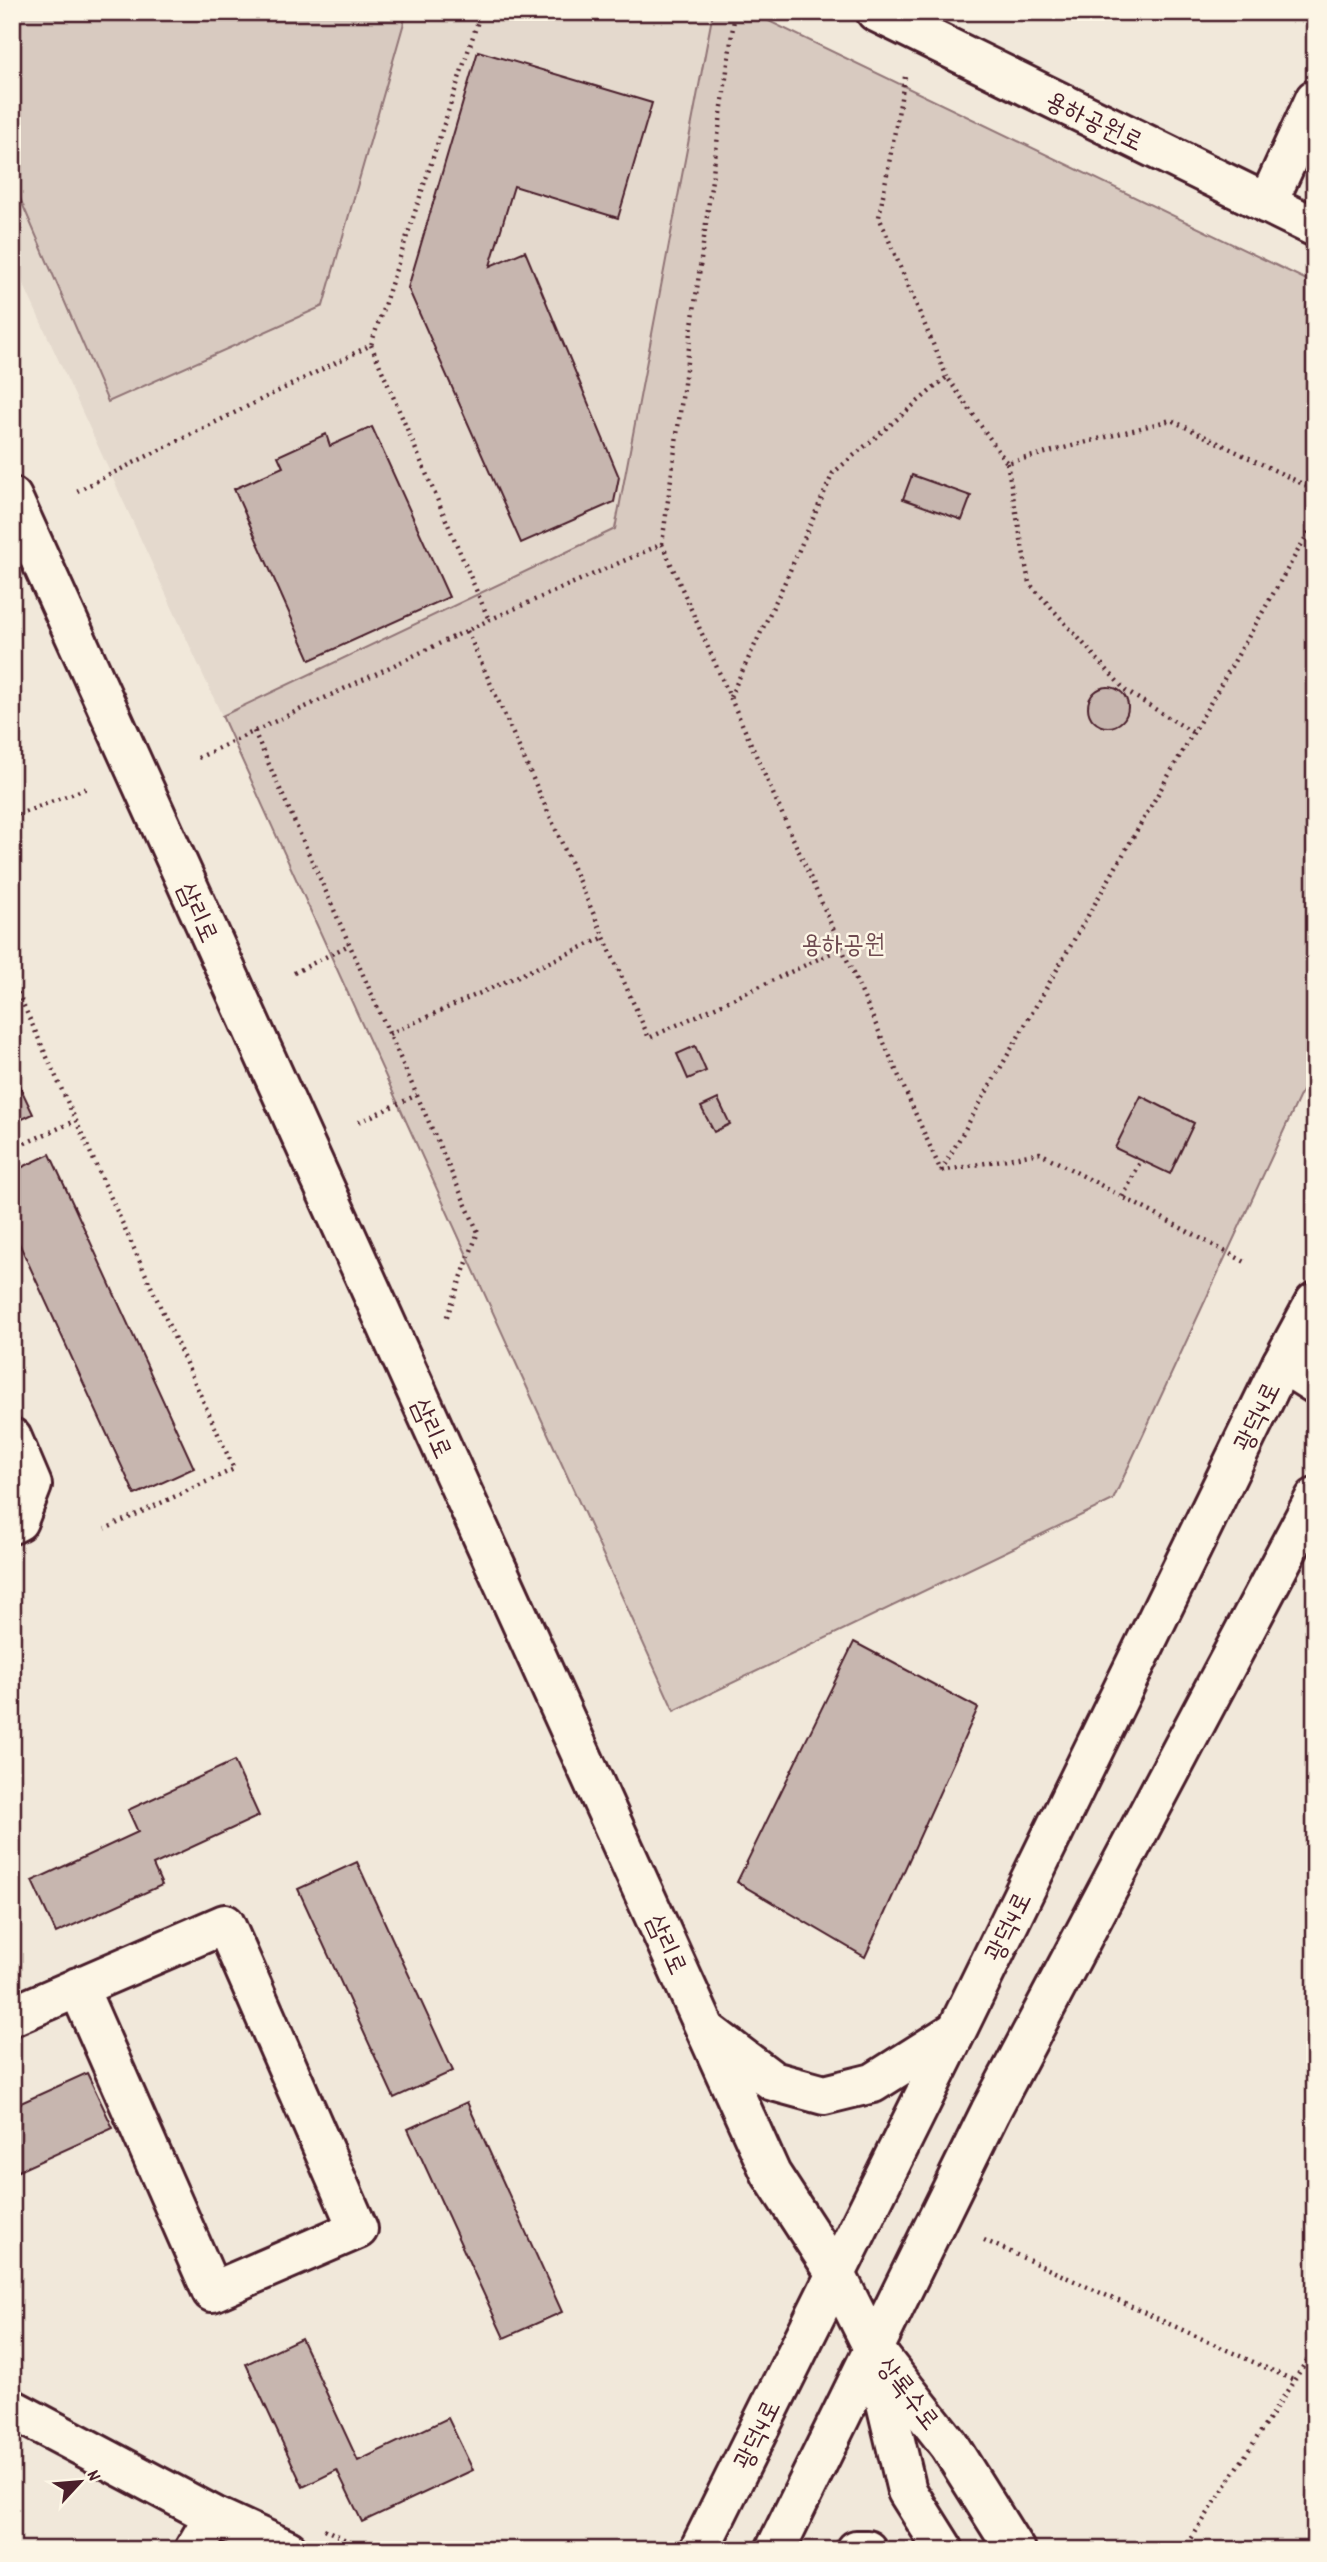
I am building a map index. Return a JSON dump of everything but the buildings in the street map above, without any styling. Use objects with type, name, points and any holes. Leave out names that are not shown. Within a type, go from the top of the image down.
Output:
[{"type":"main road","name":"용하공원로","points":[[876,12],[1315,227]]},
{"type":"main road","points":[[1267,204],[1315,99]]},
{"type":"main road","name":"삼리로","points":[[12,497],[771,2174],[836,2274],[873,2348]]},
{"type":"main road","name":"광덕4로","points":[[699,2550],[957,2030],[1282,1363],[1315,1302]]},
{"type":"main road","points":[[1282,1363],[1315,1384]]},
{"type":"main road","points":[[12,1438],[32,1485],[18,1521],[12,1524]]},
{"type":"main road","points":[[775,2550],[990,2112],[1315,1498]]},
{"type":"main road","points":[[12,2016],[78,1987],[225,1924],[358,2229],[212,2292],[78,1987]]},
{"type":"main road","points":[[707,2031],[773,2081],[824,2095],[873,2083],[957,2030]]},
{"type":"main road","name":"상록수로","points":[[873,2348],[907,2491],[944,2550]]},
{"type":"main road","name":"상록수로","points":[[873,2348],[949,2445],[1015,2550]]},
{"type":"main road","points":[[12,2409],[214,2515],[288,2550]]},
{"type":"main road","points":[[194,2550],[214,2515]]},
{"type":"main road","points":[[856,2550],[867,2550]]},
{"type":"path","points":[[481,12],[372,345],[489,620]]},
{"type":"path","points":[[735,12],[662,544],[941,1171]]},
{"type":"path","points":[[905,77],[879,217],[947,377],[1007,463],[1030,583],[1126,691],[1192,732]]},
{"type":"path","points":[[77,491],[372,345]]},
{"type":"path","points":[[730,697],[833,472],[947,377]]},
{"type":"path","points":[[1007,463],[1171,420],[1315,490]]},
{"type":"path","points":[[941,1171],[1315,521]]},
{"type":"path","points":[[198,758],[489,620],[662,544]]},
{"type":"path","points":[[467,631],[649,1038],[842,948]]},
{"type":"path","points":[[254,731],[478,1232],[446,1319]]},
{"type":"path","points":[[12,817],[90,787]]},
{"type":"path","points":[[389,1034],[605,937]]},
{"type":"path","points":[[294,974],[349,945]]},
{"type":"path","points":[[12,979],[234,1469],[105,1529]]},
{"type":"path","points":[[359,1122],[417,1095]]},
{"type":"path","points":[[12,1149],[75,1121]]},
{"type":"path","points":[[941,1171],[1040,1153],[1247,1263]]},
{"type":"path","points":[[1123,1198],[1141,1160]]},
{"type":"path","points":[[984,2240],[1293,2380]]},
{"type":"path","points":[[1184,2550],[1315,2348]]},
{"type":"shaded area","points":[[12,12],[713,12],[615,529],[222,716],[12,259]]},
{"type":"green space","points":[[12,12],[407,12],[323,306],[108,402],[12,180]]},
{"type":"green space","name":"용하공원","points":[[713,12],[750,12],[1315,284],[1315,1063],[1113,1500],[674,1711],[222,716],[615,529]]}]
